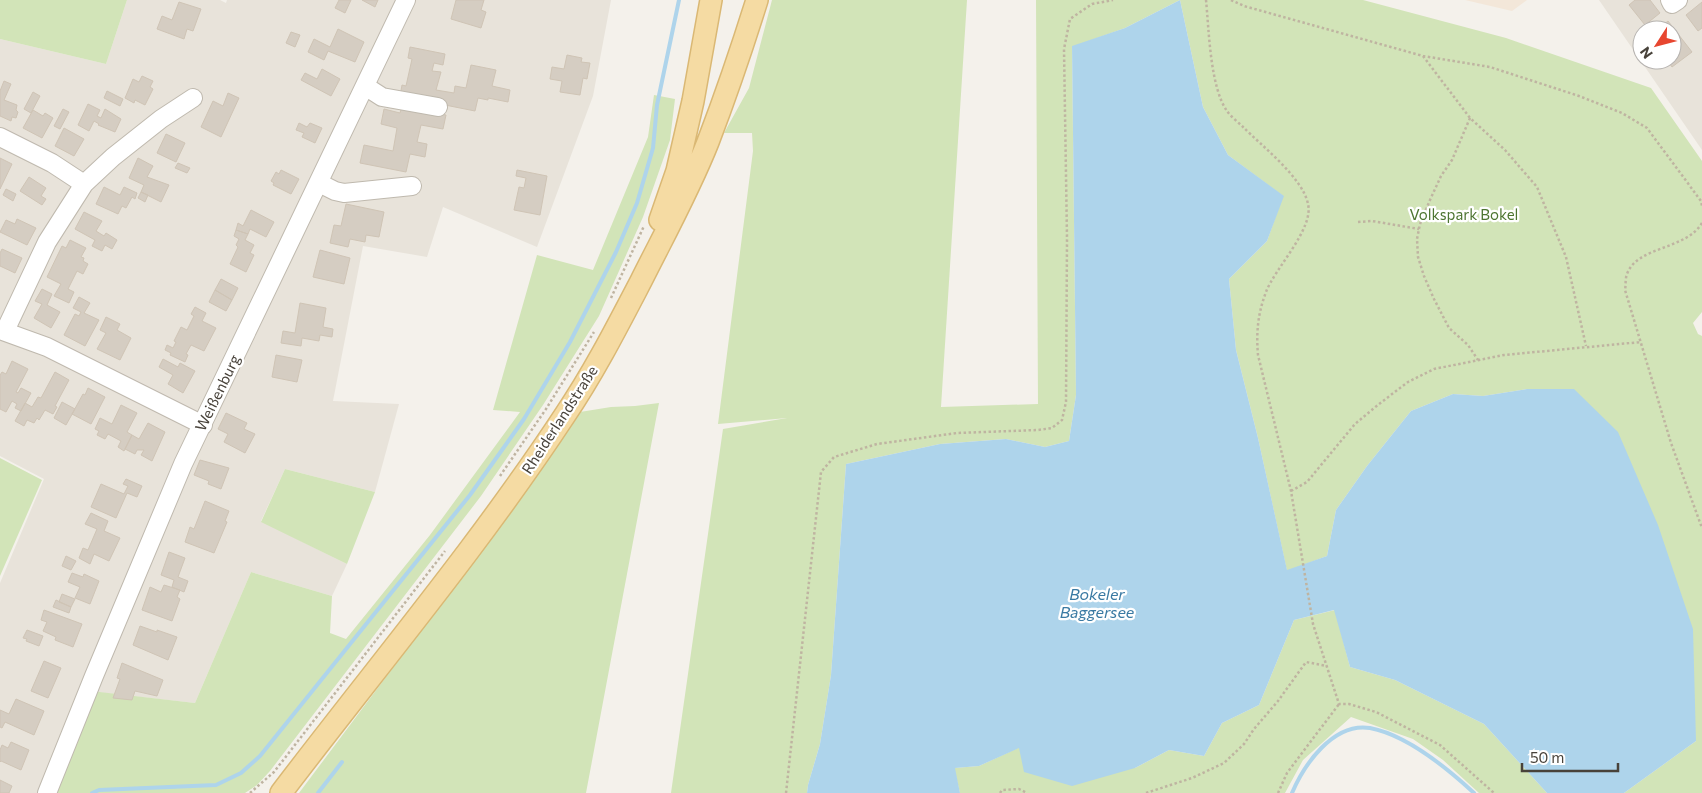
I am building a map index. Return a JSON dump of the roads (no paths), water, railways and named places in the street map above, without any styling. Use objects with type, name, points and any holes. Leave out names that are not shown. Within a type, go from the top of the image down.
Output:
[{"type":"main road","points":[[650,264],[658,224],[677,171],[693,101],[711,0]]},
{"type":"main road","name":"Rheiderlandstraße","points":[[280,793],[468,554],[566,414],[610,341],[680,205],[708,143],[736,66],[757,0]]},
{"type":"main road","points":[[266,793],[286,771],[304,762]]},
{"type":"street","name":"Weißenburg","points":[[47,793],[179,474],[406,0]]},
{"type":"street","points":[[1670,0],[1672,4],[1678,0]]},
{"type":"street","points":[[365,86],[382,97],[438,107]]},
{"type":"street","points":[[193,98],[161,119],[133,141],[84,184],[47,242],[2,330],[47,347],[203,425]]},
{"type":"street","points":[[0,137],[52,163],[84,184]]},
{"type":"street","points":[[319,183],[344,193],[412,186]]},
{"type":"water","name":"Bokeler Baggersee","points":[[1180,0],[1203,107],[1228,155],[1284,196],[1267,241],[1229,279],[1236,350],[1258,438],[1287,570],[1327,556],[1336,510],[1367,466],[1411,411],[1453,394],[1483,396],[1527,389],[1574,389],[1618,432],[1658,525],[1693,629],[1696,741],[1624,793],[1547,793],[1484,724],[1395,680],[1350,667],[1334,610],[1294,620],[1259,705],[1222,723],[1204,756],[1169,750],[1135,768],[1072,786],[1024,772],[1019,748],[979,766],[955,768],[960,793],[807,793],[820,744],[831,675],[846,464],[940,444],[1006,439],[1045,447],[1069,441],[1076,395],[1072,46],[1125,28]]},
{"type":"waterway","points":[[92,793],[99,790],[216,785],[241,773],[260,756],[470,495],[524,419],[570,342],[616,252],[637,203],[653,148],[657,105],[679,0]]},
{"type":"waterway","points":[[1292,793],[1304,770],[1322,748],[1344,732],[1357,728],[1370,728],[1384,732],[1412,745],[1452,773],[1474,793]]},
{"type":"waterway","points":[[318,793],[342,762]]},
{"type":"park label","name":"Volkspark Bokel","points":[[1464,215]]}]
